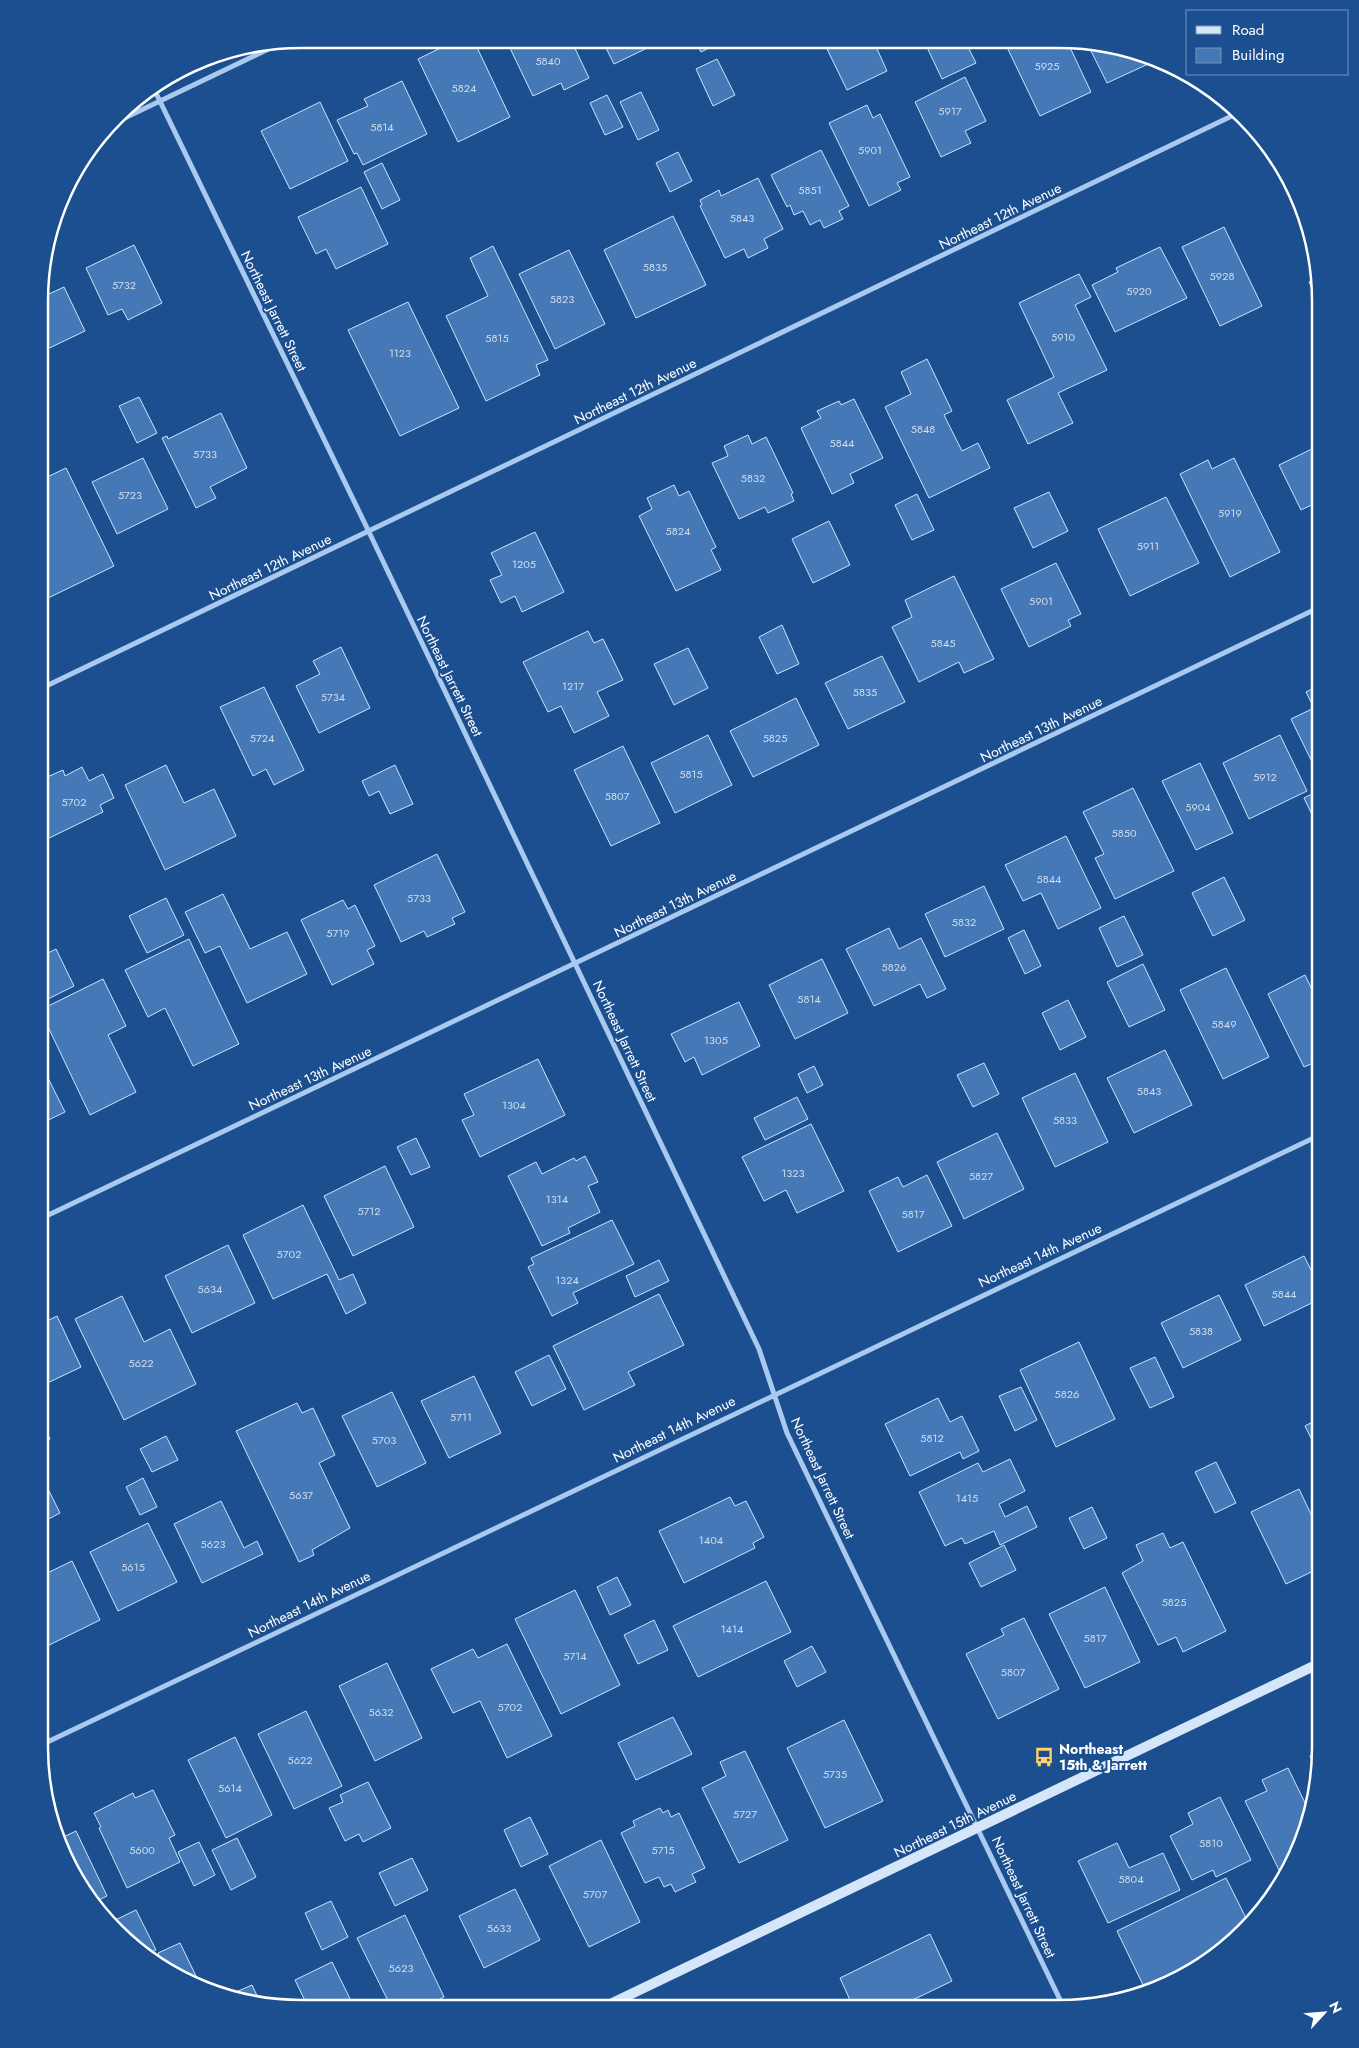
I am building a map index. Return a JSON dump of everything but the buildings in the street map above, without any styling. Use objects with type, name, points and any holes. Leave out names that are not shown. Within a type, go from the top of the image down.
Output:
[{"type":"street","points":[[127,117],[266,50]]},
{"type":"street","name":"Northeast Jarrett Street","points":[[156,93],[576,964],[759,1349],[787,1433],[1060,2000]]},
{"type":"street","name":"Northeast 12th Avenue","points":[[48,685],[1231,116]]},
{"type":"street","name":"Northeast 13th Avenue","points":[[48,1215],[1312,611]]},
{"type":"street","name":"Northeast 14th Avenue","points":[[48,1742],[1312,1139]]},
{"type":"street","name":"Northeast 15th Avenue","points":[[619,2000],[1312,1667]]},
{"type":"place","name":"Northeast 15th & Jarrett","points":[[1044,1757]]}]
